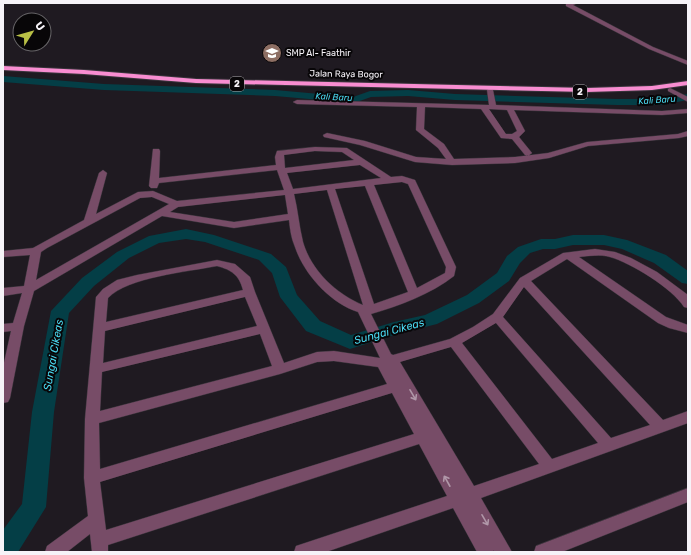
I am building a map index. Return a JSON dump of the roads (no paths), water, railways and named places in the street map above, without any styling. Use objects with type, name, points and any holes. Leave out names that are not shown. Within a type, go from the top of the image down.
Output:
[{"type":"highway","name":"Jalan Raya Bogor","points":[[3,69],[84,72],[196,81],[587,90],[652,88],[688,83]]},
{"type":"highway","name":"Jalan Raya Bogor","points":[[3,69],[80,74],[173,83],[491,98],[670,90],[688,86]]},
{"type":"street","points":[[575,3],[568,5],[651,48],[688,63]]},
{"type":"street","points":[[670,90],[685,98]]},
{"type":"street","points":[[297,102],[483,106],[491,98],[509,107],[656,112],[688,111]]},
{"type":"street","points":[[421,105],[420,130],[441,146],[452,162]]},
{"type":"street","points":[[483,106],[492,121],[504,136],[514,137],[528,153]]},
{"type":"street","points":[[509,107],[521,131],[514,137]]},
{"type":"street","points":[[327,135],[362,143],[415,159],[452,162],[514,160],[549,155],[587,144],[679,136],[688,133]]},
{"type":"street","points":[[3,292],[29,289],[160,214],[181,204],[290,192],[389,180],[402,179],[412,182],[451,267],[450,274],[444,279],[414,294],[366,313],[336,297],[312,269],[300,248],[290,192],[278,156],[280,153],[315,149],[344,150],[389,180]]},
{"type":"street","points":[[153,194],[156,151]]},
{"type":"street","points":[[155,181],[361,162]]},
{"type":"street","points":[[88,223],[103,173]]},
{"type":"street","points":[[368,182],[414,294]]},
{"type":"street","points":[[330,187],[366,313],[378,343],[464,497],[486,552]]},
{"type":"street","points":[[3,398],[18,326],[29,289],[35,255],[43,246],[88,223],[133,197],[153,194],[181,204]]},
{"type":"street","points":[[181,204],[182,218]]},
{"type":"street","points":[[160,214],[234,225],[294,216]]},
{"type":"street","points":[[92,418],[280,369],[317,357],[326,356],[387,360],[454,342],[497,317],[524,280],[559,258],[569,255],[595,252],[611,254],[627,260],[653,274],[684,298],[688,304]]},
{"type":"street","points":[[3,254],[35,255]]},
{"type":"street","points":[[3,261],[35,255]]},
{"type":"street","points":[[569,255],[662,320],[688,329]]},
{"type":"street","points":[[280,369],[249,292],[245,277],[231,266],[217,263],[137,278],[121,284],[107,292],[102,297],[92,418],[92,478],[100,546],[422,437]]},
{"type":"street","points":[[524,280],[660,426]]},
{"type":"street","points":[[99,328],[249,292]]},
{"type":"street","points":[[497,317],[608,445]]},
{"type":"street","points":[[3,328],[18,326]]},
{"type":"street","points":[[96,369],[264,329]]},
{"type":"street","points":[[454,342],[549,466]]},
{"type":"street","points":[[387,360],[395,387],[422,437],[504,552]]},
{"type":"street","points":[[92,478],[395,387]]},
{"type":"street","points":[[302,552],[464,497],[688,417]]},
{"type":"street","points":[[542,552],[688,495]]},
{"type":"street","points":[[53,552],[96,520]]},
{"type":"waterway","name":"Kali Baru","points":[[3,79],[104,87],[275,93],[354,100],[370,94],[408,93],[455,97],[617,102],[661,102],[688,97]]},
{"type":"waterway","name":"Sungai Cikeas","points":[[3,549],[8,545],[34,507],[43,412],[60,311],[88,282],[123,255],[155,239],[186,234],[208,238],[265,257],[280,271],[289,297],[313,326],[350,342],[394,328],[430,320],[473,299],[503,277],[513,260],[524,250],[541,244],[555,244],[573,240],[604,240],[627,245],[660,259],[688,279]]},
{"type":"place","name":"SMP Al- Faathir","points":[[272,53]]}]
